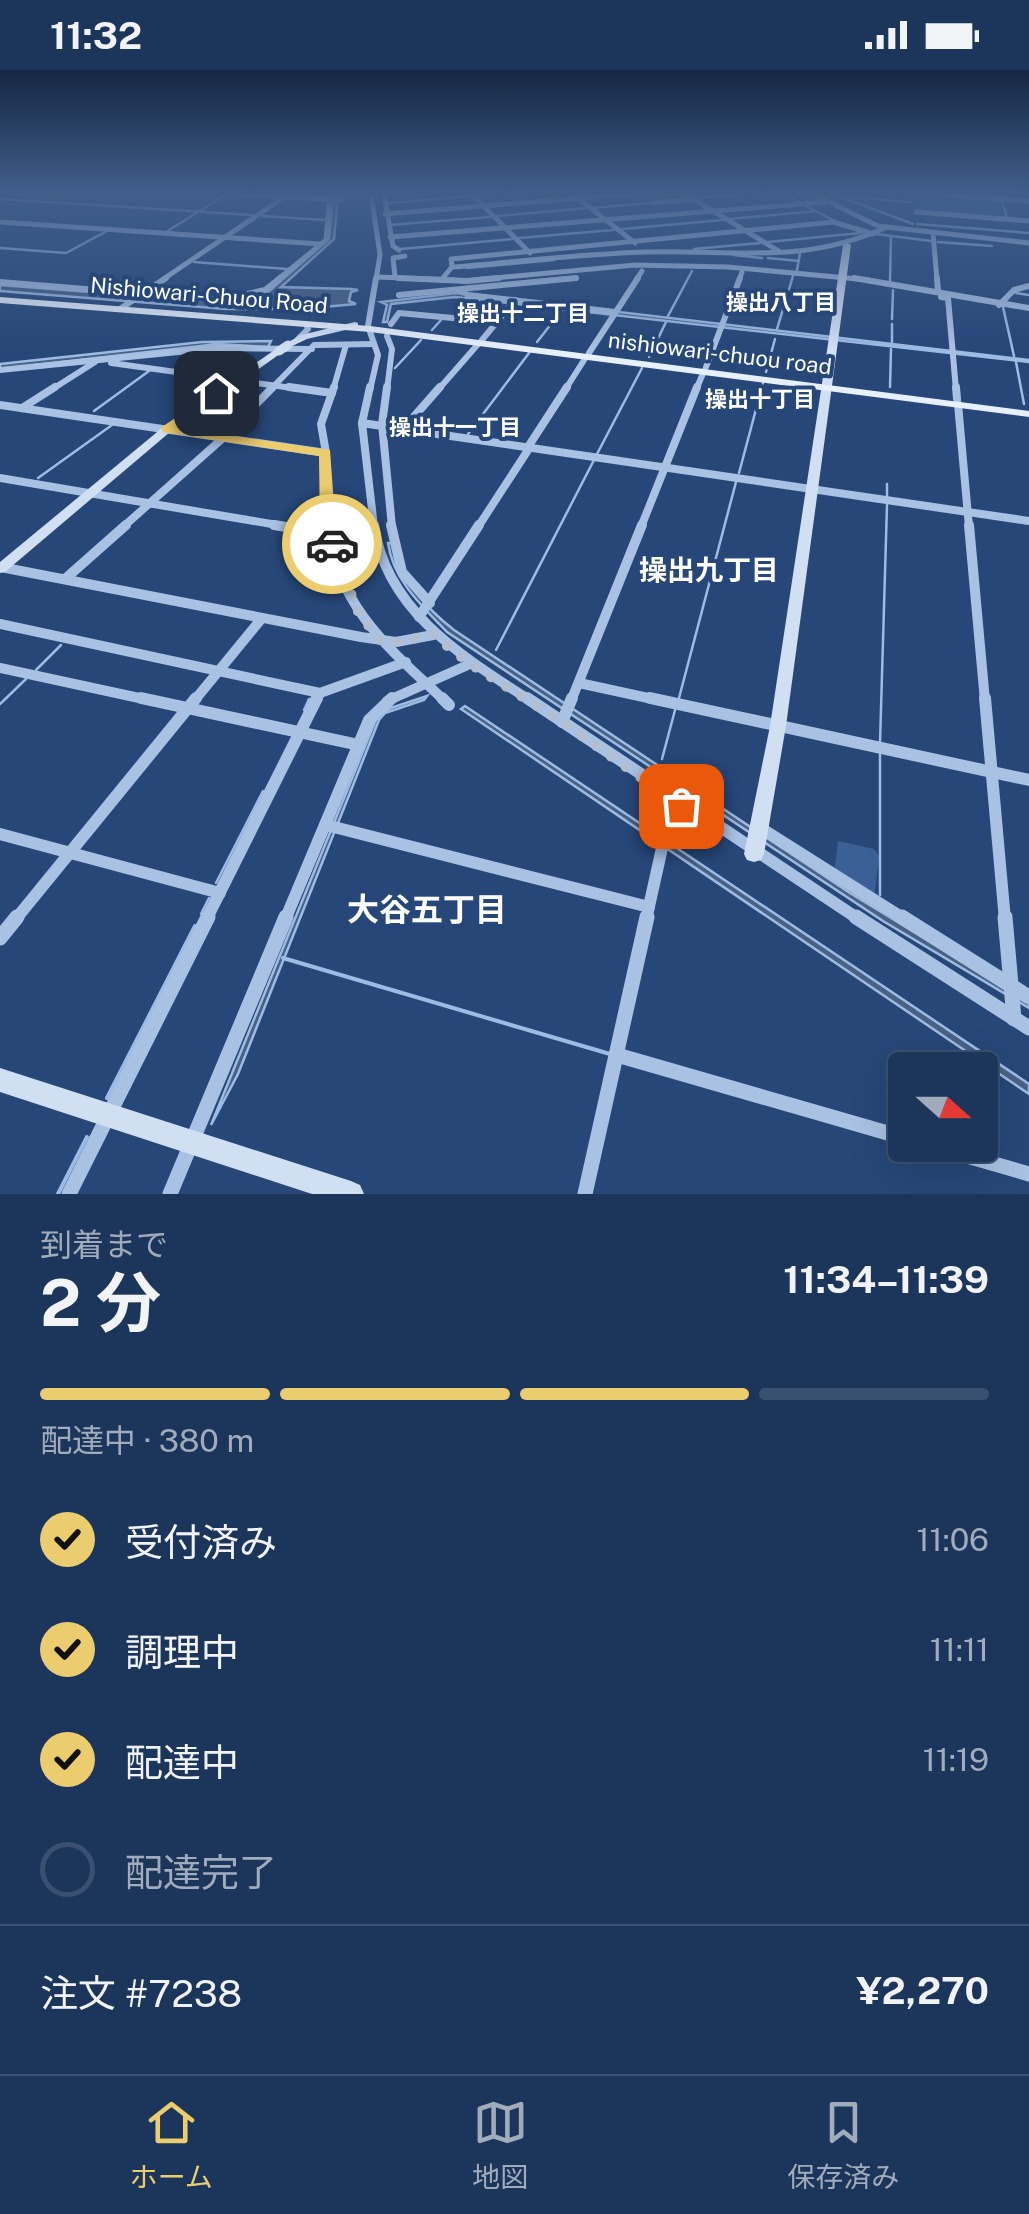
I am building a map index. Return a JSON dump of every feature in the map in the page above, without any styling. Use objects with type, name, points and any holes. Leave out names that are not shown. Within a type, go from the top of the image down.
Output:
[{"type":"main road","name":"Nishiowari-Chuou Road","points":[[0,298],[351,326]]},
{"type":"main road","name":"Nishiowari-Chuou Road","points":[[124,306],[351,326]]},
{"type":"main road","name":"nishiowari-chuou road","points":[[351,326],[1029,411]]},
{"type":"street","points":[[124,306],[211,245]]},
{"type":"street","points":[[0,282],[217,300],[265,290],[318,245]]},
{"type":"street","points":[[379,245],[369,327],[378,355],[372,424],[390,554],[424,610],[433,635],[470,664],[566,713],[681,806],[757,841],[1013,1003],[1029,1028]]},
{"type":"street","points":[[392,245],[402,253],[393,258],[395,277]]},
{"type":"street","points":[[523,245],[538,261]]},
{"type":"street","points":[[452,267],[451,259],[593,245]]},
{"type":"street","points":[[638,245],[656,265]]},
{"type":"street","points":[[770,245],[780,252]]},
{"type":"street","points":[[441,280],[452,267],[646,252],[765,256],[843,245]]},
{"type":"street","points":[[757,841],[778,726],[847,245]]},
{"type":"street","points":[[935,245],[938,291]]},
{"type":"street","points":[[760,269],[765,256]]},
{"type":"street","points":[[378,277],[476,280],[656,265],[760,269],[938,291],[1029,308]]},
{"type":"street","points":[[424,610],[642,271]]},
{"type":"street","points":[[398,295],[642,271],[842,278],[999,305],[1018,288],[1029,286]]},
{"type":"street","points":[[566,713],[742,272]]},
{"type":"street","points":[[458,289],[468,295],[614,314]]},
{"type":"street","points":[[948,298],[1013,1003]]},
{"type":"street","points":[[404,428],[514,302]]},
{"type":"street","points":[[390,324],[399,313],[496,322]]},
{"type":"street","points":[[0,568],[166,430],[288,345],[308,329],[306,324]]},
{"type":"street","points":[[288,345],[351,326]]},
{"type":"street","points":[[387,336],[392,349],[372,424],[392,531],[387,574],[424,610]]},
{"type":"street","points":[[2,371],[218,348],[374,344]]},
{"type":"street","points":[[346,345],[347,352],[329,393],[321,424],[322,531],[347,590],[375,639],[406,662],[449,704]]},
{"type":"street","points":[[64,579],[223,438],[313,347]]},
{"type":"street","points":[[22,408],[93,361],[329,393]]},
{"type":"street","points":[[0,405],[322,453]]},
{"type":"street","points":[[372,424],[1029,521]]},
{"type":"street","points":[[0,478],[322,531]]},
{"type":"street","points":[[0,568],[375,639],[396,642],[433,635]]},
{"type":"street","points":[[0,938],[262,618]]},
{"type":"street","points":[[0,624],[314,691],[406,662]]},
{"type":"street","points":[[170,1194],[333,827],[360,745],[378,707],[470,664]]},
{"type":"street","points":[[0,668],[360,745]]},
{"type":"street","points":[[580,684],[1029,780]]},
{"type":"street","points":[[70,1194],[299,734],[314,691]]},
{"type":"street","points":[[585,1194],[664,843],[681,806]]},
{"type":"street","points":[[333,827],[650,907]]},
{"type":"street","points":[[0,834],[220,893]]},
{"type":"street","points":[[757,841],[1013,1003]]},
{"type":"street","points":[[1013,1003],[1029,997]]},
{"type":"street","points":[[617,1055],[888,1133]]},
{"type":"street","points":[[0,1080],[352,1194]]},
{"type":"street","points":[[988,1162],[1029,1174]]},
{"type":"shaded area","points":[[322,245],[327,245],[281,287],[358,290],[351,292],[349,301],[356,304],[226,309],[0,291],[0,285],[219,302],[268,292]]},
{"type":"shaded area","points":[[456,293],[1029,362],[455,297],[391,304],[387,322],[383,322],[387,305],[381,302]]},
{"type":"shaded area","points":[[271,341],[268,347],[218,344],[0,369],[0,364],[202,342]]},
{"type":"shaded area","points":[[388,543],[393,543],[400,567],[415,591],[454,630],[850,893],[1029,1002],[1029,1008],[883,921],[447,632],[402,581]]},
{"type":"shaded area","points":[[427,696],[385,713],[379,720],[238,1074],[211,1125],[377,717],[391,708]]},
{"type":"shaded area","points":[[465,706],[981,1052],[967,1052],[461,709]]},
{"type":"shaded area","points":[[838,841],[874,849],[879,856],[874,898],[834,873]]},
{"type":"shaded area","points":[[998,1063],[1029,1084],[1029,1094],[998,1073]]},
{"type":"waterway","points":[[0,248],[66,253],[80,245]]},
{"type":"waterway","points":[[401,249],[440,245]]},
{"type":"waterway","points":[[694,249],[733,245]]},
{"type":"waterway","points":[[890,281],[891,245]]},
{"type":"waterway","points":[[985,245],[992,246]]},
{"type":"waterway","points":[[799,261],[800,253]]},
{"type":"waterway","points":[[734,255],[762,258]]},
{"type":"waterway","points":[[768,258],[799,261]]},
{"type":"waterway","points":[[467,268],[554,260]]},
{"type":"waterway","points":[[797,270],[799,261]]},
{"type":"waterway","points":[[194,262],[287,269]]},
{"type":"waterway","points":[[668,316],[692,271]]},
{"type":"waterway","points":[[777,329],[793,276]]},
{"type":"waterway","points":[[892,319],[893,290]]},
{"type":"waterway","points":[[1016,293],[1029,295]]},
{"type":"waterway","points":[[1003,307],[1014,356]]},
{"type":"waterway","points":[[537,342],[562,310]]},
{"type":"waterway","points":[[432,330],[441,320]]},
{"type":"waterway","points":[[649,357],[666,322]]},
{"type":"waterway","points":[[892,324],[892,342]]},
{"type":"waterway","points":[[766,372],[775,339]]},
{"type":"waterway","points":[[395,368],[421,340]]},
{"type":"waterway","points":[[890,387],[891,349]]},
{"type":"waterway","points":[[468,434],[529,353]]},
{"type":"waterway","points":[[1016,362],[1024,404]]},
{"type":"waterway","points":[[597,454],[642,368]]},
{"type":"waterway","points":[[94,411],[149,371]]},
{"type":"waterway","points":[[739,473],[763,383]]},
{"type":"waterway","points":[[38,478],[112,425]]},
{"type":"waterway","points":[[496,650],[594,460]]},
{"type":"waterway","points":[[679,698],[736,482]]},
{"type":"waterway","points":[[887,484],[887,498]]},
{"type":"waterway","points":[[880,743],[887,505]]},
{"type":"waterway","points":[[36,670],[61,645]]},
{"type":"waterway","points":[[0,704],[27,678]]},
{"type":"waterway","points":[[304,710],[309,699]]},
{"type":"waterway","points":[[662,759],[675,710]]},
{"type":"waterway","points":[[880,753],[880,895]]},
{"type":"waterway","points":[[216,883],[263,791]]},
{"type":"waterway","points":[[201,914],[209,898]]},
{"type":"waterway","points":[[107,1098],[195,926]]},
{"type":"waterway","points":[[283,958],[610,1054]]},
{"type":"waterway","points":[[58,1194],[87,1137]]},
{"type":"way so far","points":[[332,544],[359,614],[380,640],[396,642],[433,635],[681,806]]},
{"type":"district","name":"操出八丁目","points":[[781,302]]},
{"type":"district","name":"操出十二丁目","points":[[523,313]]},
{"type":"district","name":"操出十丁目","points":[[760,399]]},
{"type":"district","name":"操出十一丁目","points":[[455,427]]},
{"type":"district","name":"操出九丁目","points":[[709,570]]},
{"type":"district","name":"大谷五丁目","points":[[427,910]]},
{"type":"route","points":[[216,393],[166,430],[326,453],[327,530],[332,544]]}]
